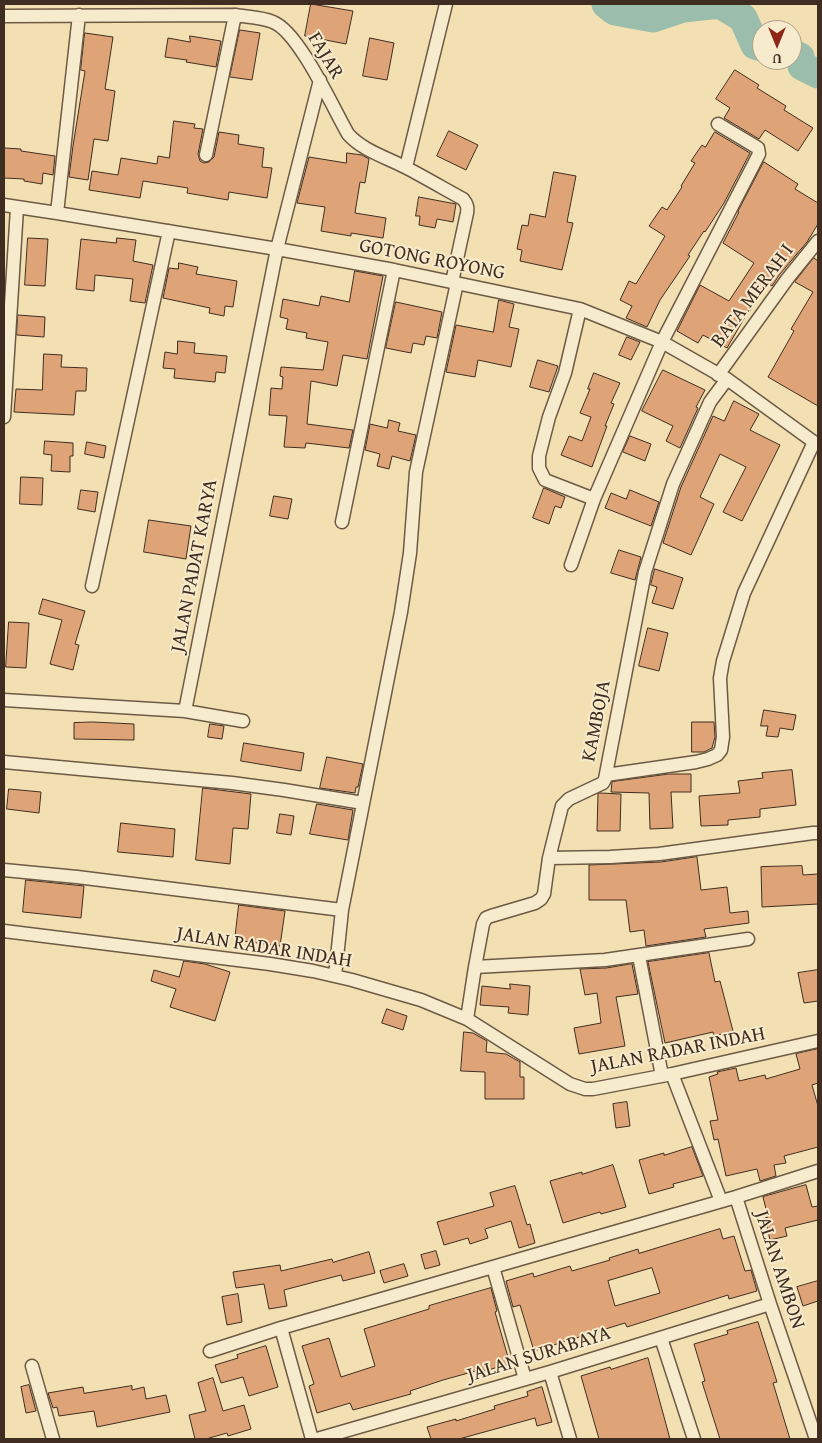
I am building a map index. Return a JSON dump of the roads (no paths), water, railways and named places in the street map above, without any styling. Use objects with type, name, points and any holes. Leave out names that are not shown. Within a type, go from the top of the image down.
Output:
[{"type":"street","points":[[406,167],[446,4]]},
{"type":"street","points":[[57,213],[79,15]]},
{"type":"street","points":[[206,155],[235,15]]},
{"type":"street","name":"FAJAR","points":[[4,16],[235,15],[272,21],[283,27],[291,35],[320,80],[348,134],[354,141],[463,199],[468,208],[455,283],[416,472],[407,579],[342,910],[335,976]]},
{"type":"street","name":"JALAN PADAT KARYA","points":[[185,712],[277,249],[320,80]]},
{"type":"street","points":[[571,565],[594,500],[662,342],[759,154],[758,148],[718,124]]},
{"type":"street","points":[[4,417],[10,206]]},
{"type":"street","name":"GOTONG ROYONG","points":[[10,206],[394,270],[580,309],[662,342],[722,377],[816,443]]},
{"type":"street","points":[[92,586],[169,231]]},
{"type":"street","name":"BATA MERAH I","points":[[722,377],[788,278],[818,241]]},
{"type":"street","points":[[342,522],[394,270]]},
{"type":"street","points":[[580,309],[565,373],[549,417],[539,456],[539,468],[544,480],[594,500]]},
{"type":"street","name":"KAMBOJA","points":[[467,1019],[483,924],[486,918],[535,903],[541,899],[544,894],[549,858],[562,806],[569,799],[603,783],[645,572],[673,484],[722,377]]},
{"type":"street","points":[[606,775],[696,762],[717,755],[721,750],[723,737],[720,678],[723,660],[750,579],[816,443]]},
{"type":"street","points":[[4,700],[185,712],[243,721]]},
{"type":"street","points":[[4,762],[232,783],[363,803]]},
{"type":"street","points":[[549,858],[660,854],[818,833]]},
{"type":"street","points":[[4,870],[77,876],[342,910]]},
{"type":"street","name":"JALAN RADAR INDAH","points":[[4,931],[270,964],[335,976],[421,1000],[467,1019],[578,1088],[593,1089],[667,1075],[818,1041]]},
{"type":"street","points":[[475,967],[578,962],[639,956],[748,939]]},
{"type":"street","points":[[639,956],[667,1075],[721,1201]]},
{"type":"street","points":[[210,1351],[281,1328],[736,1197],[818,1170]]},
{"type":"street","name":"JALAN AMBON","points":[[736,1197],[816,1439]]},
{"type":"street","points":[[493,1267],[525,1379]]},
{"type":"street","name":"JALAN SURABAYA","points":[[317,1439],[550,1372],[770,1304]]},
{"type":"street","points":[[281,1328],[312,1439]]},
{"type":"street","points":[[661,1338],[694,1439]]},
{"type":"street","points":[[32,1366],[53,1439]]},
{"type":"street","points":[[550,1372],[570,1439]]},
{"type":"waterway","points":[[606,4],[615,11],[653,18],[683,8],[720,4],[743,18],[752,38]]},
{"type":"waterway","points":[[802,66],[818,74]]}]
